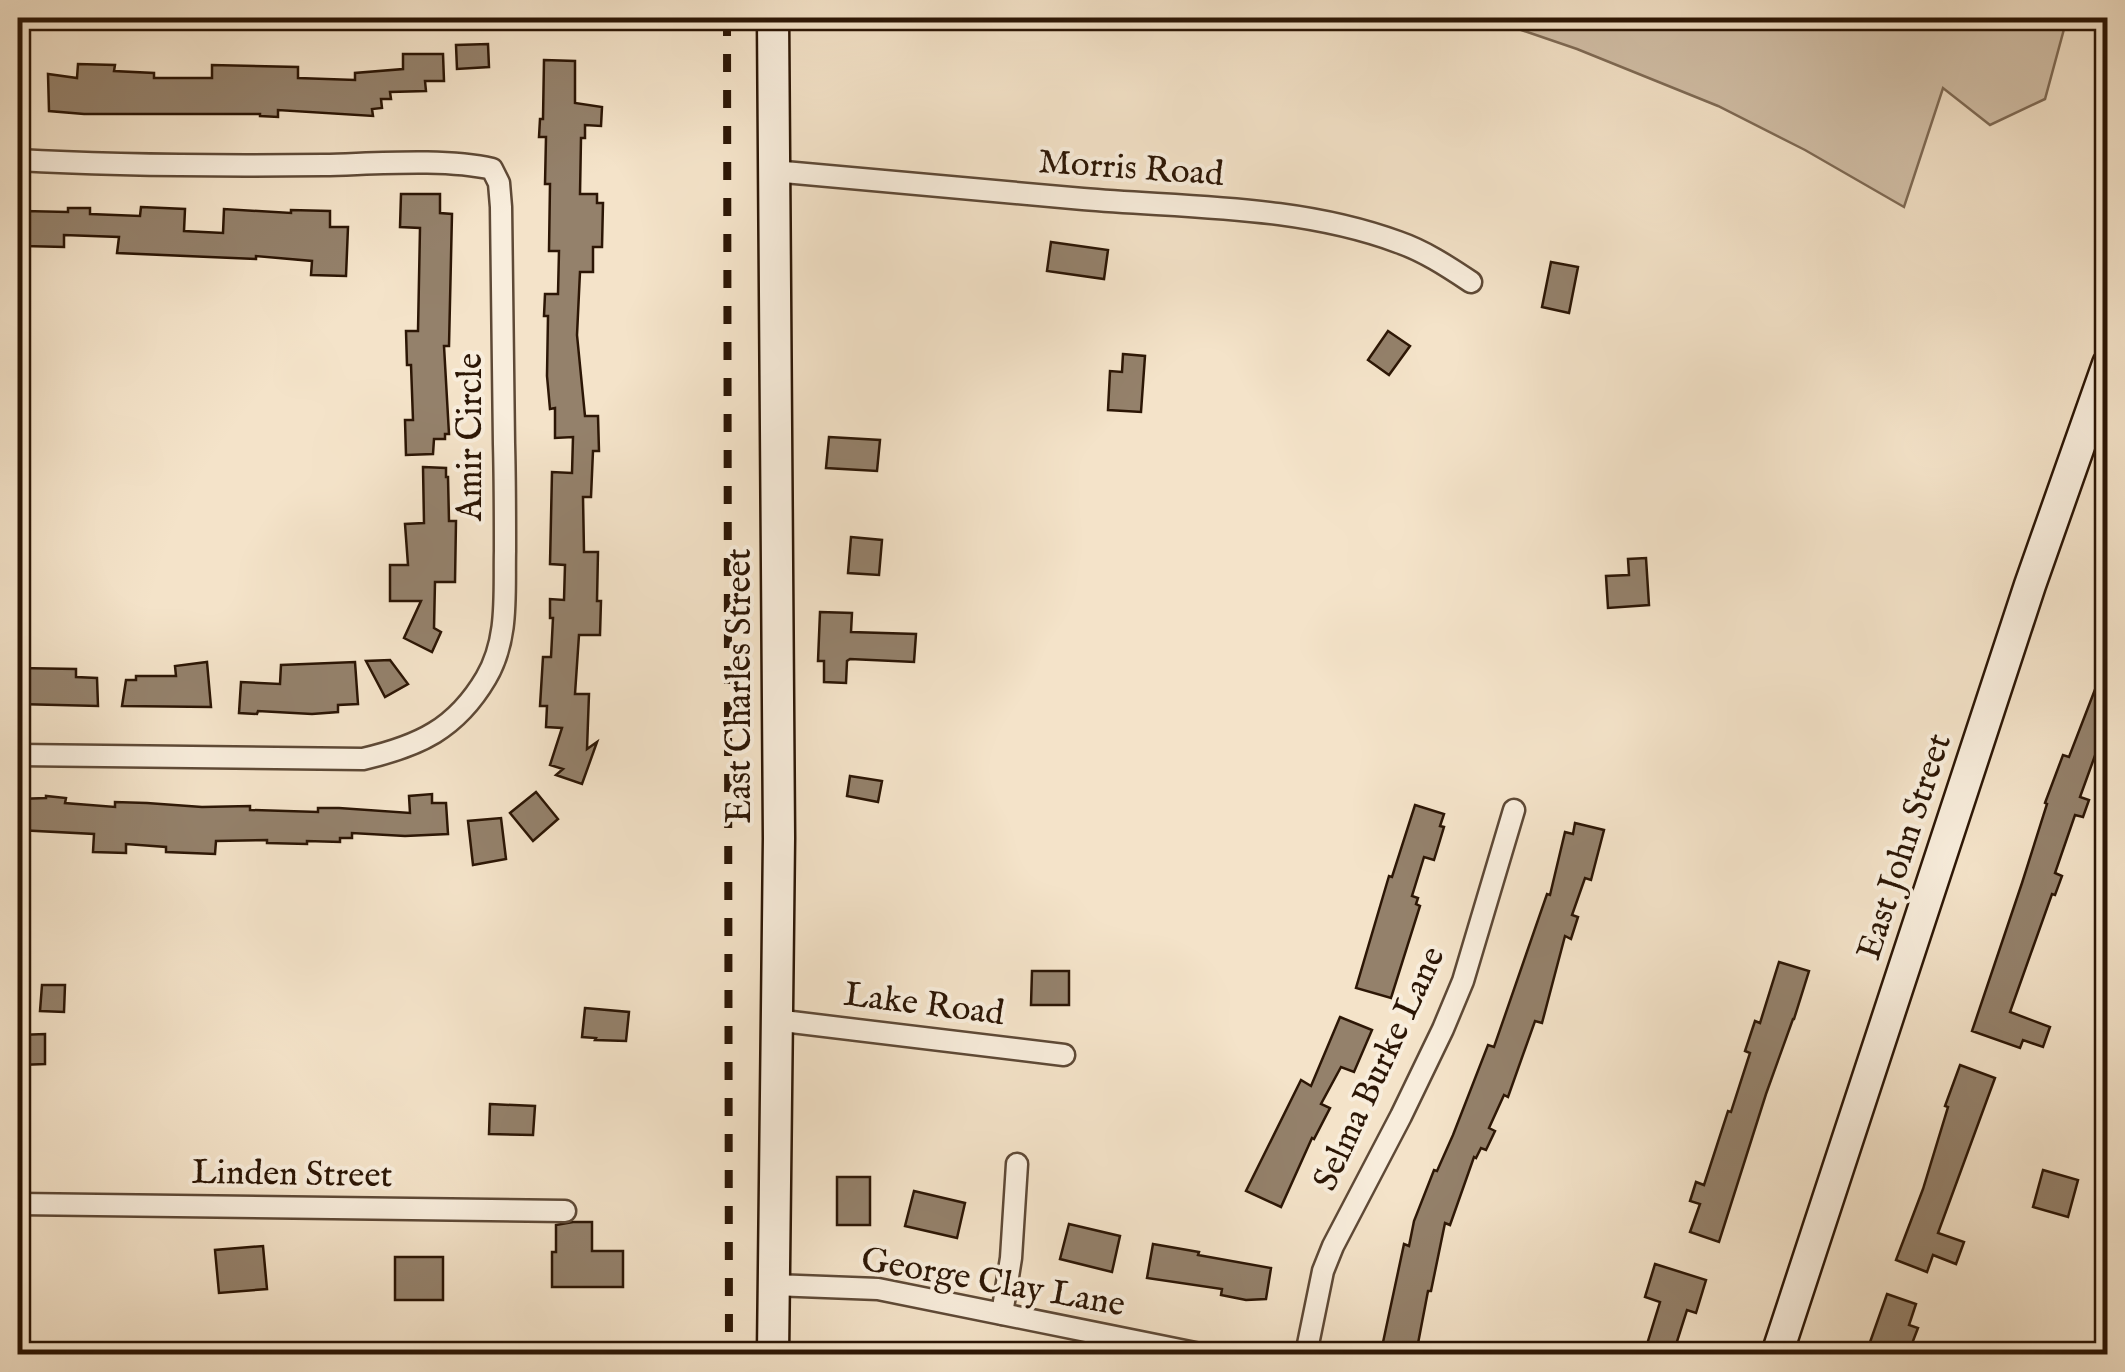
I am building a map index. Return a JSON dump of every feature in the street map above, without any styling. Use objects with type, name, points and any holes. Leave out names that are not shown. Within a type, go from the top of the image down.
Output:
[{"type":"street","name":"East Charles Street","points":[[772,18],[779,818],[773,1354]]},
{"type":"street","name":"Amir Circle","points":[[18,160],[431,164],[492,170],[499,182],[501,207],[505,484],[502,636],[486,677],[458,716],[436,734],[364,759],[18,755]]},
{"type":"street","name":"Morris Road","points":[[774,172],[1260,212],[1327,221],[1401,242],[1470,282]]},
{"type":"street","name":"East John Street","points":[[1777,1354],[2030,585],[2108,364]]},
{"type":"street","name":"Selma Burke Lane","points":[[1306,1354],[1323,1270],[1402,1116],[1449,1013],[1514,810]]},
{"type":"street","name":"Lake Road","points":[[776,1020],[1064,1055]]},
{"type":"street","points":[[1002,1314],[1011,1258],[1017,1164]]},
{"type":"street","name":"Linden Street","points":[[18,1204],[565,1211]]},
{"type":"street","name":"George Clay Lane","points":[[773,1285],[878,1289],[1200,1354]]},
{"type":"shaded area","points":[[1486,18],[2067,18],[2045,99],[1990,125],[1943,88],[1904,207],[1718,106],[1577,49]]},
{"type":"building","points":[[488,44],[489,67],[457,69],[456,45]]},
{"type":"building","points":[[403,54],[443,54],[444,81],[425,81],[426,91],[390,92],[391,99],[381,99],[382,108],[372,109],[373,116],[278,110],[278,117],[49,111],[48,74],[77,78],[78,64],[115,65],[114,71],[154,73],[154,78],[212,78],[212,65],[298,67],[298,78],[355,80],[355,73],[403,69]]},
{"type":"building","points":[[544,60],[575,61],[575,103],[602,107],[601,126],[585,125],[585,138],[581,138],[580,194],[597,194],[597,203],[603,203],[602,247],[593,247],[593,272],[580,272],[577,335],[585,416],[598,416],[599,451],[593,451],[591,497],[583,497],[584,552],[598,552],[597,601],[601,601],[600,635],[579,635],[575,694],[589,694],[587,749],[597,742],[582,784],[556,775],[563,769],[550,765],[562,728],[546,727],[547,706],[540,706],[543,657],[551,657],[550,599],[564,600],[565,565],[550,564],[552,472],[572,473],[573,437],[555,438],[555,408],[550,409],[547,376],[545,294],[558,294],[559,251],[549,251],[546,137],[539,137]]},
{"type":"building","points":[[401,194],[440,194],[440,213],[452,214],[449,346],[444,346],[449,434],[445,434],[445,439],[434,439],[433,454],[406,455],[405,420],[413,420],[406,331],[418,331],[420,228],[400,227]]},
{"type":"building","points":[[141,207],[185,209],[184,231],[223,233],[224,209],[330,211],[330,227],[348,227],[346,276],[311,275],[312,261],[117,253],[119,237],[64,235],[64,247],[24,246],[24,211],[90,208],[90,214],[140,216]]},
{"type":"building","points":[[1051,242],[1108,250],[1104,279],[1047,271]]},
{"type":"building","points":[[1551,262],[1578,267],[1569,313],[1542,307]]},
{"type":"building","points":[[1388,331],[1410,346],[1389,375],[1368,360]]},
{"type":"building","points":[[1123,354],[1145,356],[1141,412],[1108,410],[1110,371],[1122,372]]},
{"type":"building","points":[[829,437],[880,440],[877,471],[826,468]]},
{"type":"building","points":[[423,467],[446,468],[449,521],[456,521],[455,582],[435,582],[434,628],[441,632],[432,652],[404,638],[421,601],[390,601],[390,565],[408,565],[405,524],[424,523]]},
{"type":"building","points":[[851,537],[882,540],[879,575],[848,573]]},
{"type":"building","points":[[1646,558],[1649,605],[1608,608],[1606,576],[1629,575],[1628,559]]},
{"type":"building","points":[[820,612],[852,613],[851,632],[916,634],[914,662],[850,659],[846,683],[824,682],[824,661],[818,661]]},
{"type":"building","points":[[390,660],[408,684],[385,697],[366,661]]},
{"type":"building","points":[[2106,661],[2108,742],[2101,739],[2080,797],[2089,800],[2083,817],[2075,815],[2055,873],[2062,876],[2010,1012],[2050,1027],[2043,1047],[2023,1040],[2020,1048],[1972,1031],[2045,803],[2063,755],[2069,757]]},
{"type":"building","points":[[207,662],[211,707],[122,706],[126,680],[136,680],[136,676],[176,676],[175,666]]},
{"type":"building","points":[[355,662],[358,704],[338,705],[338,712],[312,714],[239,713],[241,682],[280,684],[281,665]]},
{"type":"building","points":[[18,668],[76,669],[76,677],[97,678],[98,706],[18,704]]},
{"type":"building","points":[[850,776],[882,781],[878,802],[847,796]]},
{"type":"building","points":[[536,792],[558,819],[533,841],[510,813]]},
{"type":"building","points":[[432,794],[432,803],[446,803],[448,834],[352,833],[352,838],[340,838],[340,842],[307,844],[216,841],[215,854],[166,852],[166,847],[126,844],[126,853],[93,852],[94,834],[18,830],[18,799],[46,796],[66,798],[65,803],[115,807],[115,802],[410,813],[409,796]]},
{"type":"building","points":[[1415,805],[1444,814],[1440,826],[1444,827],[1434,860],[1424,857],[1412,896],[1418,898],[1416,904],[1420,906],[1391,998],[1356,988]]},
{"type":"building","points":[[501,818],[506,859],[473,865],[468,821]]},
{"type":"building","points":[[1575,823],[1604,830],[1591,880],[1585,878],[1572,915],[1578,917],[1571,939],[1565,936],[1542,1023],[1535,1021],[1508,1097],[1504,1095],[1489,1128],[1495,1131],[1486,1150],[1481,1148],[1474,1157],[1450,1225],[1445,1223],[1416,1354],[1382,1347],[1404,1244],[1409,1246],[1414,1221],[1434,1170],[1437,1171],[1453,1135],[1488,1045],[1494,1047],[1547,894],[1550,895],[1565,832],[1573,834]]},
{"type":"building","points":[[1779,962],[1809,971],[1719,1242],[1690,1232],[1700,1204],[1690,1201],[1696,1182],[1704,1185],[1750,1053],[1745,1051],[1755,1021],[1760,1023]]},
{"type":"building","points":[[1032,971],[1069,971],[1069,1005],[1031,1005]]},
{"type":"building","points":[[42,985],[65,985],[64,1012],[40,1011]]},
{"type":"building","points":[[585,1008],[629,1012],[626,1041],[582,1037]]},
{"type":"building","points":[[1340,1017],[1372,1030],[1354,1072],[1341,1067],[1321,1104],[1330,1108],[1281,1207],[1246,1191],[1301,1080],[1311,1086]]},
{"type":"building","points":[[45,1034],[45,1064],[20,1065],[19,1035]]},
{"type":"building","points":[[1960,1065],[1995,1078],[1938,1233],[1964,1242],[1956,1264],[1933,1255],[1927,1272],[1896,1260],[1923,1189]]},
{"type":"building","points":[[490,1104],[535,1106],[533,1135],[489,1134]]},
{"type":"building","points":[[2043,1170],[2078,1180],[2068,1217],[2033,1207]]},
{"type":"building","points":[[837,1177],[870,1177],[870,1225],[837,1225]]},
{"type":"building","points":[[914,1191],[965,1203],[957,1238],[905,1226]]},
{"type":"building","points":[[592,1222],[592,1251],[623,1251],[623,1287],[552,1287],[556,1225]]},
{"type":"building","points":[[1069,1224],[1120,1236],[1112,1272],[1060,1259]]},
{"type":"building","points":[[1153,1244],[1271,1268],[1266,1299],[1246,1300],[1221,1295],[1222,1289],[1147,1278]]},
{"type":"building","points":[[263,1246],[267,1289],[219,1293],[215,1250]]},
{"type":"building","points":[[395,1257],[443,1257],[443,1300],[395,1300]]},
{"type":"building","points":[[1655,1264],[1706,1280],[1696,1313],[1687,1310],[1673,1354],[1644,1354],[1660,1302],[1645,1297]]},
{"type":"building","points":[[1887,1294],[1916,1304],[1909,1325],[1918,1328],[1908,1354],[1869,1345]]},
{"type":"railway","points":[[727,18],[729,1354]]}]
